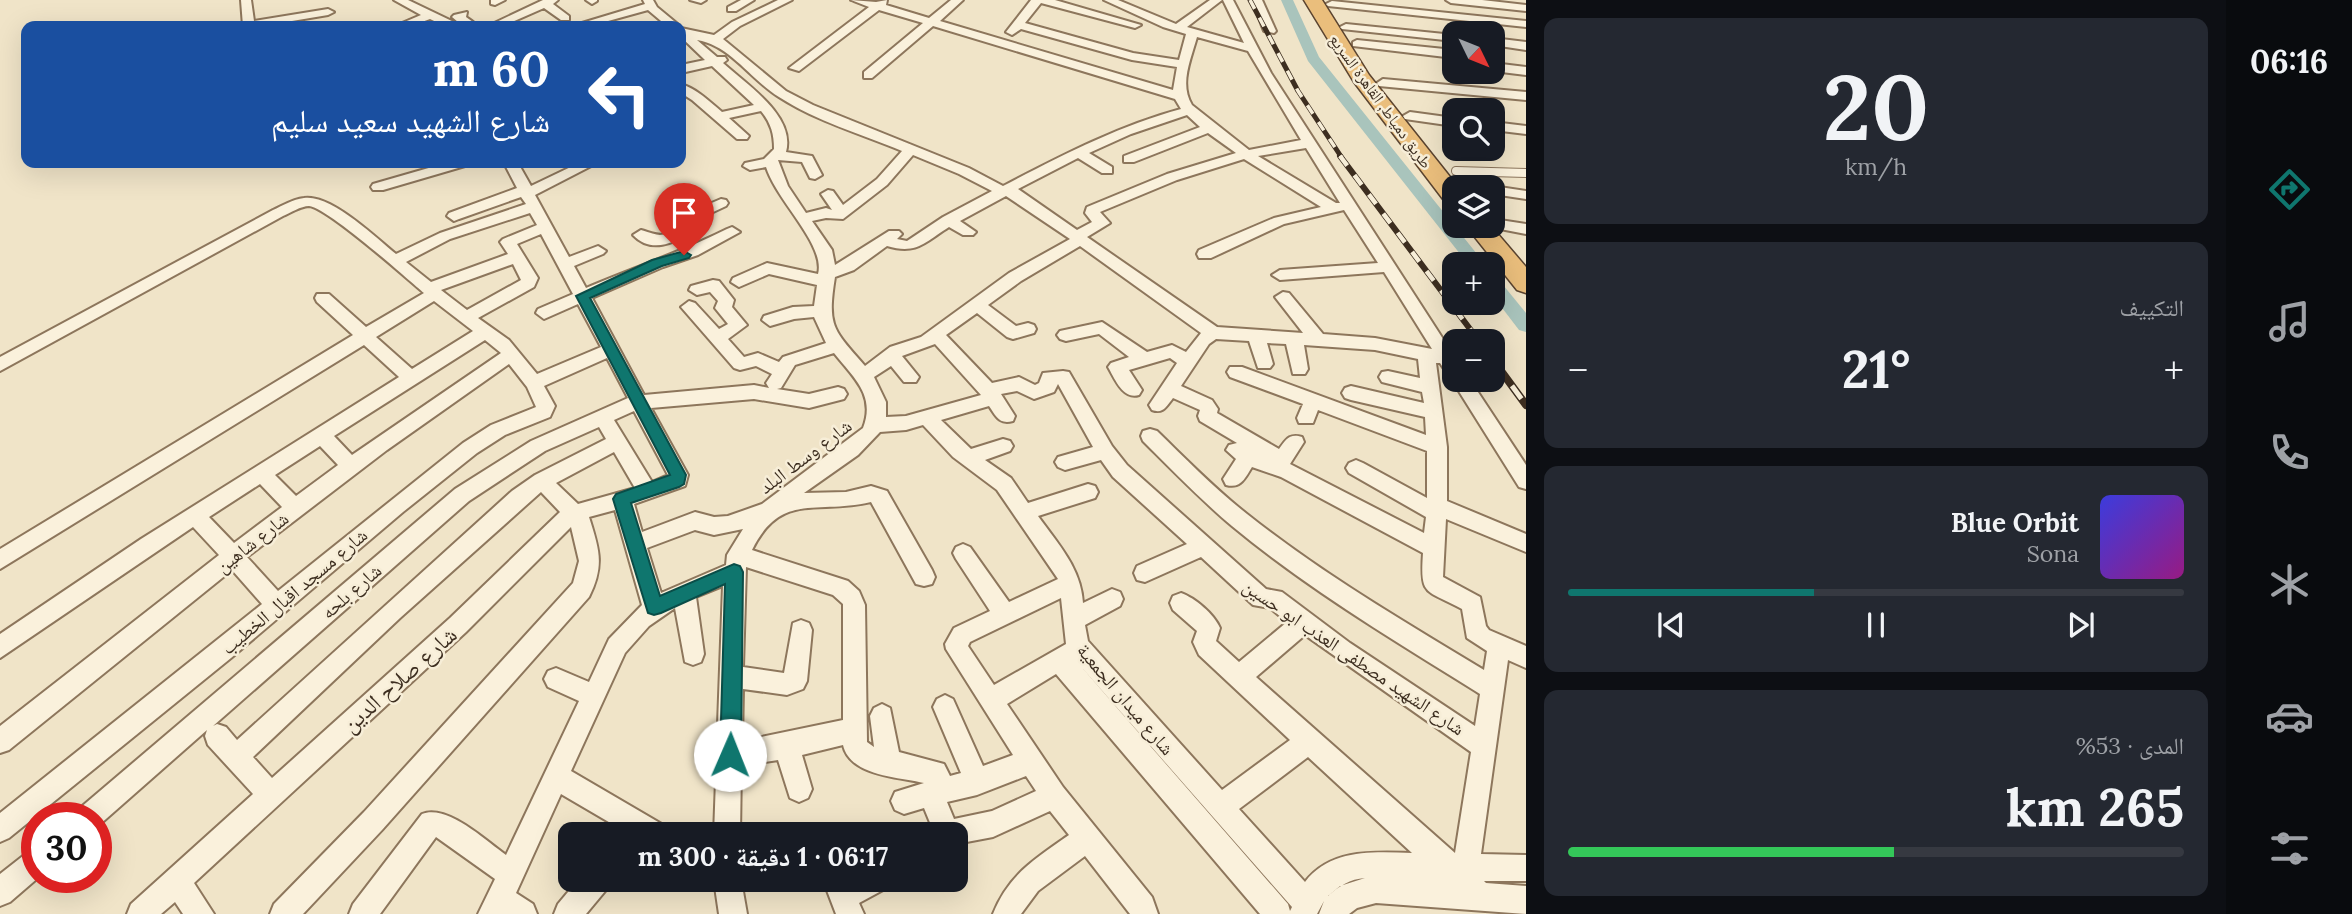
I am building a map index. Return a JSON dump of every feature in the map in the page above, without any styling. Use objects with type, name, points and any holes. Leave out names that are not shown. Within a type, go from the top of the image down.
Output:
[{"type":"highway","name":"طريق دمياط, القاهرة السريع","points":[[1325,1],[1452,175]]},
{"type":"highway","name":"طريق دمياط, القاهرة السريع","points":[[1325,1],[1349,60],[1451,175]]},
{"type":"highway","points":[[1505,237],[1526,257]]},
{"type":"highway","points":[[1499,238],[1526,284]]},
{"type":"street","points":[[247,0],[249,21]]},
{"type":"street","points":[[322,0],[328,12],[326,21]]},
{"type":"street","points":[[399,0],[441,21]]},
{"type":"street","points":[[695,0],[701,0]]},
{"type":"street","points":[[732,9],[750,0]]},
{"type":"street","points":[[716,39],[728,33],[736,23],[787,0]]},
{"type":"street","points":[[856,0],[1180,96]]},
{"type":"street","points":[[795,68],[874,6],[887,0]]},
{"type":"street","points":[[868,75],[958,0]]},
{"type":"street","points":[[997,43],[1017,28],[1017,24],[1037,0]]},
{"type":"street","points":[[1043,0],[1184,64]]},
{"type":"street","points":[[1109,0],[1178,28],[1250,48]]},
{"type":"street","points":[[1178,28],[1217,0]]},
{"type":"street","points":[[1228,0],[1250,48],[1442,350]]},
{"type":"street","points":[[1257,0],[1270,31]]},
{"type":"street","points":[[1439,0],[1448,16]]},
{"type":"street","points":[[1451,0],[1526,8]]},
{"type":"street","points":[[1325,1],[1526,24]]},
{"type":"street","points":[[505,21],[548,2],[565,18]]},
{"type":"street","points":[[594,21],[650,3],[668,21]]},
{"type":"street","points":[[277,21],[328,12]]},
{"type":"street","points":[[463,14],[458,17],[465,21]]},
{"type":"street","points":[[644,21],[660,15]]},
{"type":"street","points":[[1123,38],[1144,15]]},
{"type":"street","points":[[415,21],[429,16]]},
{"type":"street","points":[[1017,24],[1123,38]]},
{"type":"street","points":[[686,32],[716,39],[782,94],[822,115],[970,174],[1003,192],[1015,192],[1213,333]]},
{"type":"street","points":[[1192,32],[1180,96],[1188,111],[1208,128],[1333,208]]},
{"type":"street","points":[[1351,35],[1442,38]]},
{"type":"street","points":[[1351,35],[1442,57]]},
{"type":"street","points":[[686,36],[713,62],[733,89],[763,107],[775,118],[781,133],[781,150],[775,158],[780,188],[824,251],[825,278],[820,311],[793,313],[770,320]]},
{"type":"street","points":[[1505,43],[1526,46]]},
{"type":"street","points":[[686,68],[736,56]]},
{"type":"street","points":[[1505,60],[1526,62]]},
{"type":"street","points":[[1505,68],[1526,71]]},
{"type":"street","points":[[1383,83],[1526,96]]},
{"type":"street","points":[[686,91],[742,136]]},
{"type":"street","points":[[720,116],[763,107]]},
{"type":"street","points":[[739,282],[767,268],[825,278],[848,266],[891,236],[909,246],[948,220],[1003,192],[1016,178],[1136,126],[1188,111]]},
{"type":"street","points":[[1410,116],[1442,120]]},
{"type":"street","points":[[1505,127],[1526,130]]},
{"type":"street","points":[[1129,159],[1208,128]]},
{"type":"street","points":[[864,375],[902,348],[921,344],[936,335],[1015,277],[1102,223],[1092,210],[1132,192],[1247,152],[1311,143]]},
{"type":"street","points":[[802,219],[826,213],[837,217],[882,183],[910,150]]},
{"type":"street","points":[[1072,156],[1107,170]]},
{"type":"street","points":[[1072,156],[1092,176]]},
{"type":"street","points":[[750,166],[775,158],[807,159],[815,175]]},
{"type":"street","points":[[378,187],[442,168]]},
{"type":"street","points":[[463,168],[469,177]]},
{"type":"street","points":[[514,168],[637,402]]},
{"type":"street","points":[[395,261],[528,197],[581,168]]},
{"type":"street","points":[[1505,192],[1526,195]]},
{"type":"street","points":[[828,194],[842,213]]},
{"type":"street","points":[[454,216],[528,197]]},
{"type":"street","name":"شارع مسجد اقبال الخطيب","points":[[0,365],[278,213],[304,202],[314,202],[340,217],[486,331],[512,354],[546,403],[545,409],[489,434],[470,448],[0,829]]},
{"type":"street","points":[[659,243],[687,229],[686,219],[721,203]]},
{"type":"street","points":[[1205,254],[1279,221],[1351,205]]},
{"type":"street","points":[[948,220],[968,232]]},
{"type":"street","points":[[1505,225],[1526,229]]},
{"type":"street","points":[[466,318],[528,283],[530,278],[508,245],[509,240],[545,227]]},
{"type":"street","points":[[544,313],[674,257],[693,252],[732,232]]},
{"type":"street","points":[[641,235],[659,243],[674,257]]},
{"type":"street","points":[[565,264],[598,251]]},
{"type":"street","points":[[0,561],[364,337],[432,291],[516,257]]},
{"type":"street","points":[[1280,275],[1388,267]]},
{"type":"street","points":[[697,290],[713,285],[726,300],[723,308],[739,325],[717,338]]},
{"type":"street","points":[[1283,297],[1317,339]]},
{"type":"street","points":[[323,298],[411,378]]},
{"type":"street","points":[[977,305],[1013,333],[1028,329]]},
{"type":"street","points":[[689,307],[741,365],[758,359],[780,371]]},
{"type":"street","name":"شارع وسط البلد","points":[[736,563],[753,527],[769,508],[865,438],[876,425],[878,401],[875,391],[864,375],[836,346],[825,327],[820,311]]},
{"type":"street","points":[[1066,335],[1102,328],[1144,359]]},
{"type":"street","points":[[0,647],[195,515],[486,331]]},
{"type":"street","points":[[1158,405],[1205,337],[1213,333],[1380,345],[1442,361]]},
{"type":"street","points":[[936,335],[991,394],[1006,416]]},
{"type":"street","points":[[1256,335],[1264,364]]},
{"type":"street","points":[[1294,337],[1299,369]]},
{"type":"street","points":[[770,393],[780,371],[793,359],[836,346]]},
{"type":"street","points":[[534,383],[610,350]]},
{"type":"street","points":[[1133,390],[1117,367],[1172,351],[1188,362]]},
{"type":"street","name":"شارع شاهين","points":[[0,741],[295,508],[421,414],[512,354]]},
{"type":"street","points":[[891,355],[911,377]]},
{"type":"street","points":[[1426,356],[1437,447],[1437,510],[1432,582],[1472,604],[1475,631],[1481,637],[1526,657]]},
{"type":"street","points":[[1236,372],[1310,410],[1437,447]]},
{"type":"street","name":"شارع الشهيد مصطفى العذب ابو حسين","points":[[991,394],[1019,384],[1034,392],[1048,387],[1049,377],[1062,376],[1131,492],[1203,546],[1261,598],[1272,598],[1484,746]]},
{"type":"street","points":[[1388,377],[1431,387]]},
{"type":"street","points":[[1170,388],[1206,405],[1209,409],[1207,416],[1280,464],[1435,549]]},
{"type":"street","name":"شارع بلحه","points":[[106,802],[455,502],[508,463],[538,446],[637,402],[754,392],[809,401],[838,394]]},
{"type":"street","points":[[1469,392],[1526,481]]},
{"type":"street","points":[[1351,393],[1434,412]]},
{"type":"street","points":[[876,425],[900,424],[927,417],[991,394]]},
{"type":"street","name":"شارع صلاح الدين","points":[[141,914],[458,625],[575,512],[648,492],[676,481],[678,475],[637,402]]},
{"type":"street","points":[[601,417],[648,492]]},
{"type":"street","name":"شارع ميدان الجمعية","points":[[927,417],[968,458],[1004,484],[1025,512],[1071,583],[1074,619],[1069,654],[1279,914]]},
{"type":"street","points":[[514,423],[538,446]]},
{"type":"street","points":[[321,435],[351,466]]},
{"type":"street","points":[[1150,436],[1227,519],[1365,611],[1493,688]]},
{"type":"street","points":[[236,757],[392,611],[538,484],[617,442]]},
{"type":"street","points":[[1280,464],[1295,442]]},
{"type":"street","points":[[968,458],[1003,446]]},
{"type":"street","points":[[1065,462],[1105,451]]},
{"type":"street","points":[[1233,479],[1242,453],[1280,464]]},
{"type":"street","points":[[284,914],[373,821],[581,590],[590,572],[591,563],[575,512],[508,463]]},
{"type":"street","points":[[1356,468],[1437,510],[1526,543]]},
{"type":"street","points":[[261,473],[295,508]]},
{"type":"street","points":[[1025,512],[1088,492]]},
{"type":"street","points":[[635,543],[695,521],[721,526],[793,501],[878,495],[924,577]]},
{"type":"street","points":[[622,499],[654,607]]},
{"type":"street","points":[[195,515],[278,606]]},
{"type":"street","points":[[1144,573],[1203,546]]},
{"type":"street","points":[[963,553],[1004,614]]},
{"type":"street","points":[[727,822],[736,563]]},
{"type":"street","points":[[501,896],[617,646],[632,626],[654,607],[736,563],[840,588],[851,598],[854,605],[853,730],[859,753],[935,773],[941,822]]},
{"type":"street","points":[[1071,583],[962,635],[956,644],[1054,796],[1142,906],[1144,914]]},
{"type":"street","points":[[684,593],[693,654]]},
{"type":"street","points":[[1074,619],[1112,599]]},
{"type":"street","points":[[1181,603],[1209,628],[1204,639],[1205,645],[1309,741],[1456,866],[1477,897]]},
{"type":"street","points":[[1239,677],[1304,622]]},
{"type":"street","points":[[732,677],[787,684],[795,681],[801,630]]},
{"type":"street","points":[[1456,866],[1484,746],[1499,645]]},
{"type":"street","points":[[991,700],[1069,654]]},
{"type":"street","name":"شارع ميدان الجمعية","points":[[1069,654],[1220,807],[1307,903],[1334,911]]},
{"type":"street","points":[[556,679],[593,695]]},
{"type":"street","points":[[945,706],[977,782]]},
{"type":"street","points":[[882,716],[888,762]]},
{"type":"street","points":[[730,755],[787,746],[853,730]]},
{"type":"street","points":[[217,736],[271,795]]},
{"type":"street","points":[[1220,807],[1309,741]]},
{"type":"street","points":[[787,746],[799,789]]},
{"type":"street","points":[[904,801],[977,782],[1032,761]]},
{"type":"street","points":[[558,777],[628,822]]},
{"type":"street","points":[[968,829],[993,824],[1054,796]]},
{"type":"street","points":[[369,912],[430,823],[441,824],[501,896],[523,914]]},
{"type":"street","points":[[1007,914],[1010,904],[1021,889],[1086,839]]},
{"type":"street","points":[[1307,903],[1325,878],[1342,869],[1362,865],[1526,868]]},
{"type":"street","points":[[0,892],[21,874]]},
{"type":"street","points":[[177,882],[200,914]]},
{"type":"street","points":[[1334,911],[1350,896],[1376,889],[1452,904],[1477,897],[1526,900]]},
{"type":"street","points":[[568,914],[586,892]]},
{"type":"street","points":[[729,892],[733,914]]},
{"type":"lane","points":[[1502,175],[1526,173]]},
{"type":"waterway","points":[[1287,0],[1313,58],[1467,252]]},
{"type":"waterway","points":[[1505,299],[1526,326]]},
{"type":"railway","points":[[1250,0],[1298,91],[1342,158]]},
{"type":"railway","points":[[1340,156],[1470,329]]},
{"type":"railway","points":[[1505,376],[1526,405]]},
{"type":"route","points":[[684,255],[657,263],[582,296],[678,475],[678,480],[674,482],[622,499],[654,607],[734,572],[730,755]]}]
